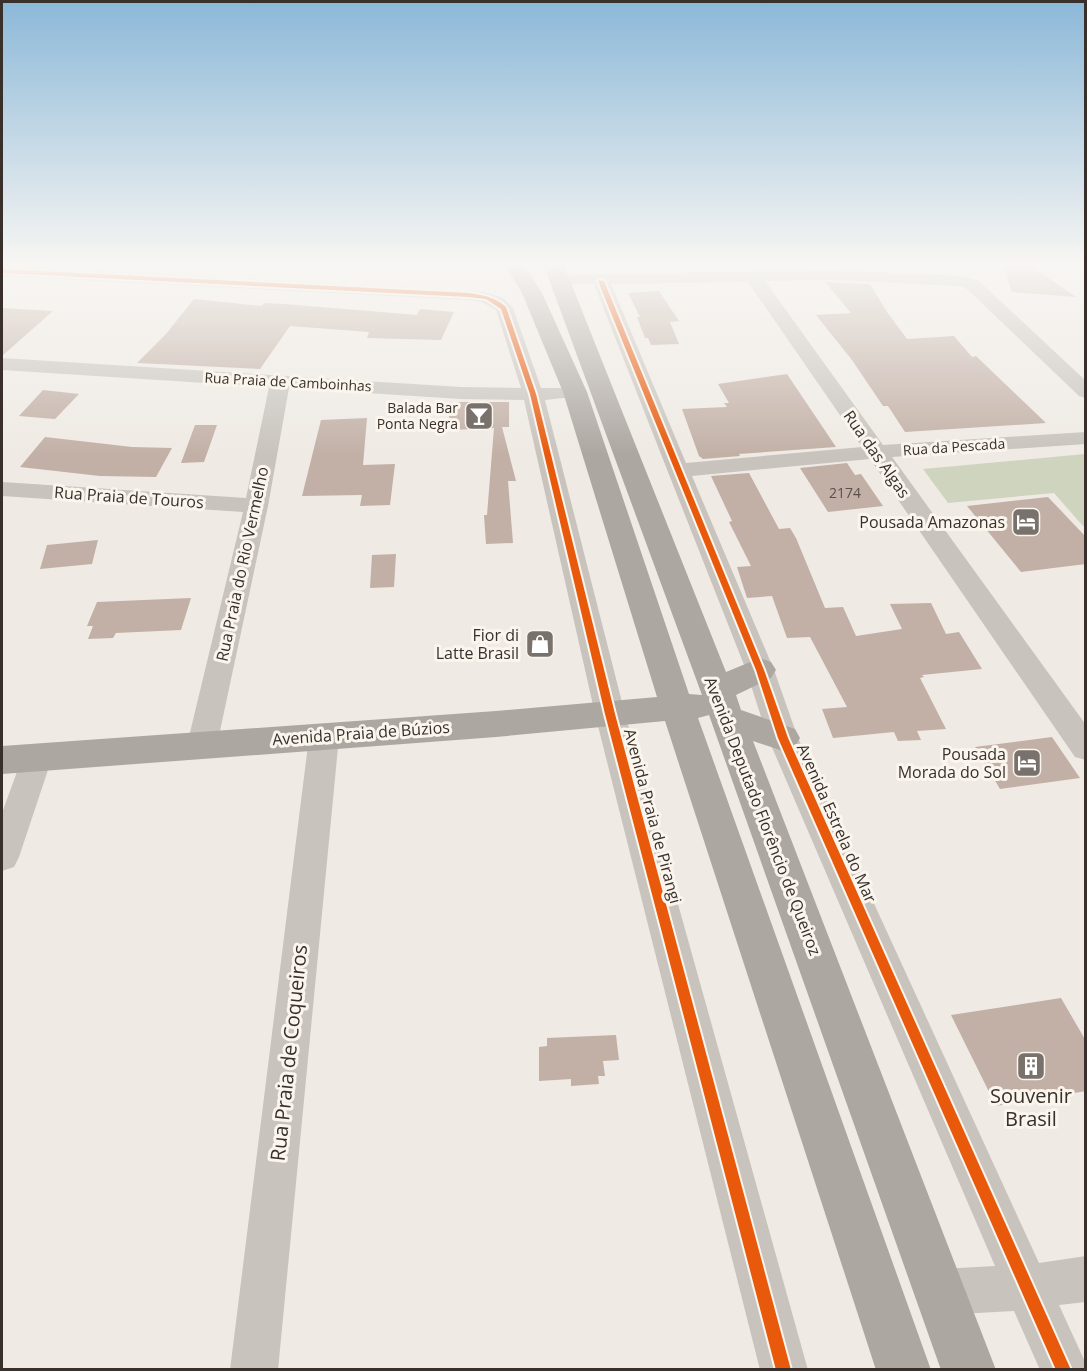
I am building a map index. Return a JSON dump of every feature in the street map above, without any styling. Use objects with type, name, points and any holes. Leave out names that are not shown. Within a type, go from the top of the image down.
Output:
[{"type":"main road","points":[[547,327],[575,392],[677,708],[904,1370]]},
{"type":"main road","name":"Avenida Deputado Florêncio de Queiroz","points":[[578,327],[722,704],[969,1370]]},
{"type":"main road","points":[[760,670],[722,704],[783,738]]},
{"type":"main road","name":"Avenida Praia de Búzios","points":[[2,760],[722,704]]},
{"type":"street","name":"Avenida Praia de Pirangi","points":[[510,327],[533,394],[610,714],[784,1370]]},
{"type":"street","name":"Avenida Estrela do Mar","points":[[620,327],[760,670],[783,738],[1064,1370]]},
{"type":"street","name":"Rua das Algas","points":[[789,327],[1086,748]]},
{"type":"street","points":[[1016,327],[1086,392]]},
{"type":"street","name":"Rua Praia de Camboinhas","points":[[2,364],[461,393],[575,392]]},
{"type":"street","name":"Rua Praia do Rio Vermelho","points":[[202,745],[280,382]]},
{"type":"street","name":"Rua da Pescada","points":[[679,470],[876,452],[1086,438]]},
{"type":"street","points":[[2,513],[7,489]]},
{"type":"street","name":"Rua Praia de Touros","points":[[7,489],[255,506]]},
{"type":"street","name":"Rua Praia de Coqueiros","points":[[254,1370],[324,736]]},
{"type":"street","points":[[2,857],[37,758]]},
{"type":"street","points":[[941,1292],[1029,1287],[1086,1279]]},
{"type":"green space","points":[[1085,454],[1086,526],[1083,526],[1054,493],[948,503],[923,469]]},
{"type":"building","points":[[2,327],[35,327],[2,356]]},
{"type":"building","points":[[172,327],[289,327],[260,369],[137,363]]},
{"type":"building","points":[[303,327],[447,327],[441,340],[367,338],[369,332]]},
{"type":"building","points":[[641,327],[672,327],[679,344],[651,345],[648,338],[645,338]]},
{"type":"building","points":[[826,327],[898,327],[907,339],[954,336],[972,357],[976,356],[1046,423],[905,432],[888,406],[883,406],[852,360]]},
{"type":"building","points":[[787,374],[836,447],[703,459],[699,456],[682,409],[727,407],[724,403],[729,403],[718,384]]},
{"type":"building","points":[[43,390],[79,394],[55,419],[19,416]]},
{"type":"building","points":[[447,402],[509,402],[509,427],[502,427],[516,481],[508,481],[513,543],[486,544],[484,515],[487,515],[494,428],[451,430]]},
{"type":"building","points":[[367,418],[363,465],[395,464],[390,505],[360,506],[362,495],[302,496],[321,420]]},
{"type":"building","points":[[195,425],[217,425],[204,462],[181,463]]},
{"type":"building","points":[[45,437],[132,447],[172,448],[156,477],[100,476],[20,467]]},
{"type":"building","points":[[847,463],[855,475],[861,474],[883,506],[828,512],[800,468]]},
{"type":"building","points":[[749,473],[779,529],[790,528],[796,538],[825,608],[843,607],[856,636],[902,629],[890,604],[931,603],[946,634],[959,632],[982,669],[922,675],[924,677],[920,678],[946,729],[917,731],[921,740],[898,741],[894,732],[833,738],[822,709],[847,707],[810,637],[787,638],[772,596],[747,598],[737,567],[751,566],[729,522],[732,521],[711,476]]},
{"type":"building","name":"Pousada Amazonas","points":[[1048,497],[1086,537],[1086,564],[1021,572],[967,506]]},
{"type":"building","points":[[98,540],[92,564],[40,569],[47,545]]},
{"type":"building","points":[[396,554],[394,587],[370,588],[372,555]]},
{"type":"building","points":[[191,598],[181,630],[116,633],[113,638],[88,639],[93,626],[87,626],[97,602]]},
{"type":"building","name":"Pousada Morada do Sol","points":[[1052,737],[1080,778],[1000,789],[975,747]]},
{"type":"building","name":"Souvenir Brasil","points":[[1061,998],[1086,1041],[1086,1091],[996,1106],[951,1015]]},
{"type":"building","points":[[616,1035],[619,1060],[603,1061],[605,1076],[598,1076],[599,1084],[571,1086],[571,1079],[539,1081],[539,1047],[547,1046],[547,1038]]},
{"type":"cycle path","points":[[510,327],[533,394],[610,714],[784,1370]]},
{"type":"cycle path","points":[[620,327],[760,670],[783,738],[1064,1370]]},
{"type":"place","name":"Balada Bar Ponta Negra","points":[[479,416]]},
{"type":"place","name":"Pousada Amazonas","points":[[1026,522]]},
{"type":"place","name":"Fior di Latte Brasil","points":[[540,644]]},
{"type":"place","name":"Pousada Morada do Sol","points":[[1027,763]]},
{"type":"place","name":"Souvenir Brasil","points":[[1031,1066]]}]
